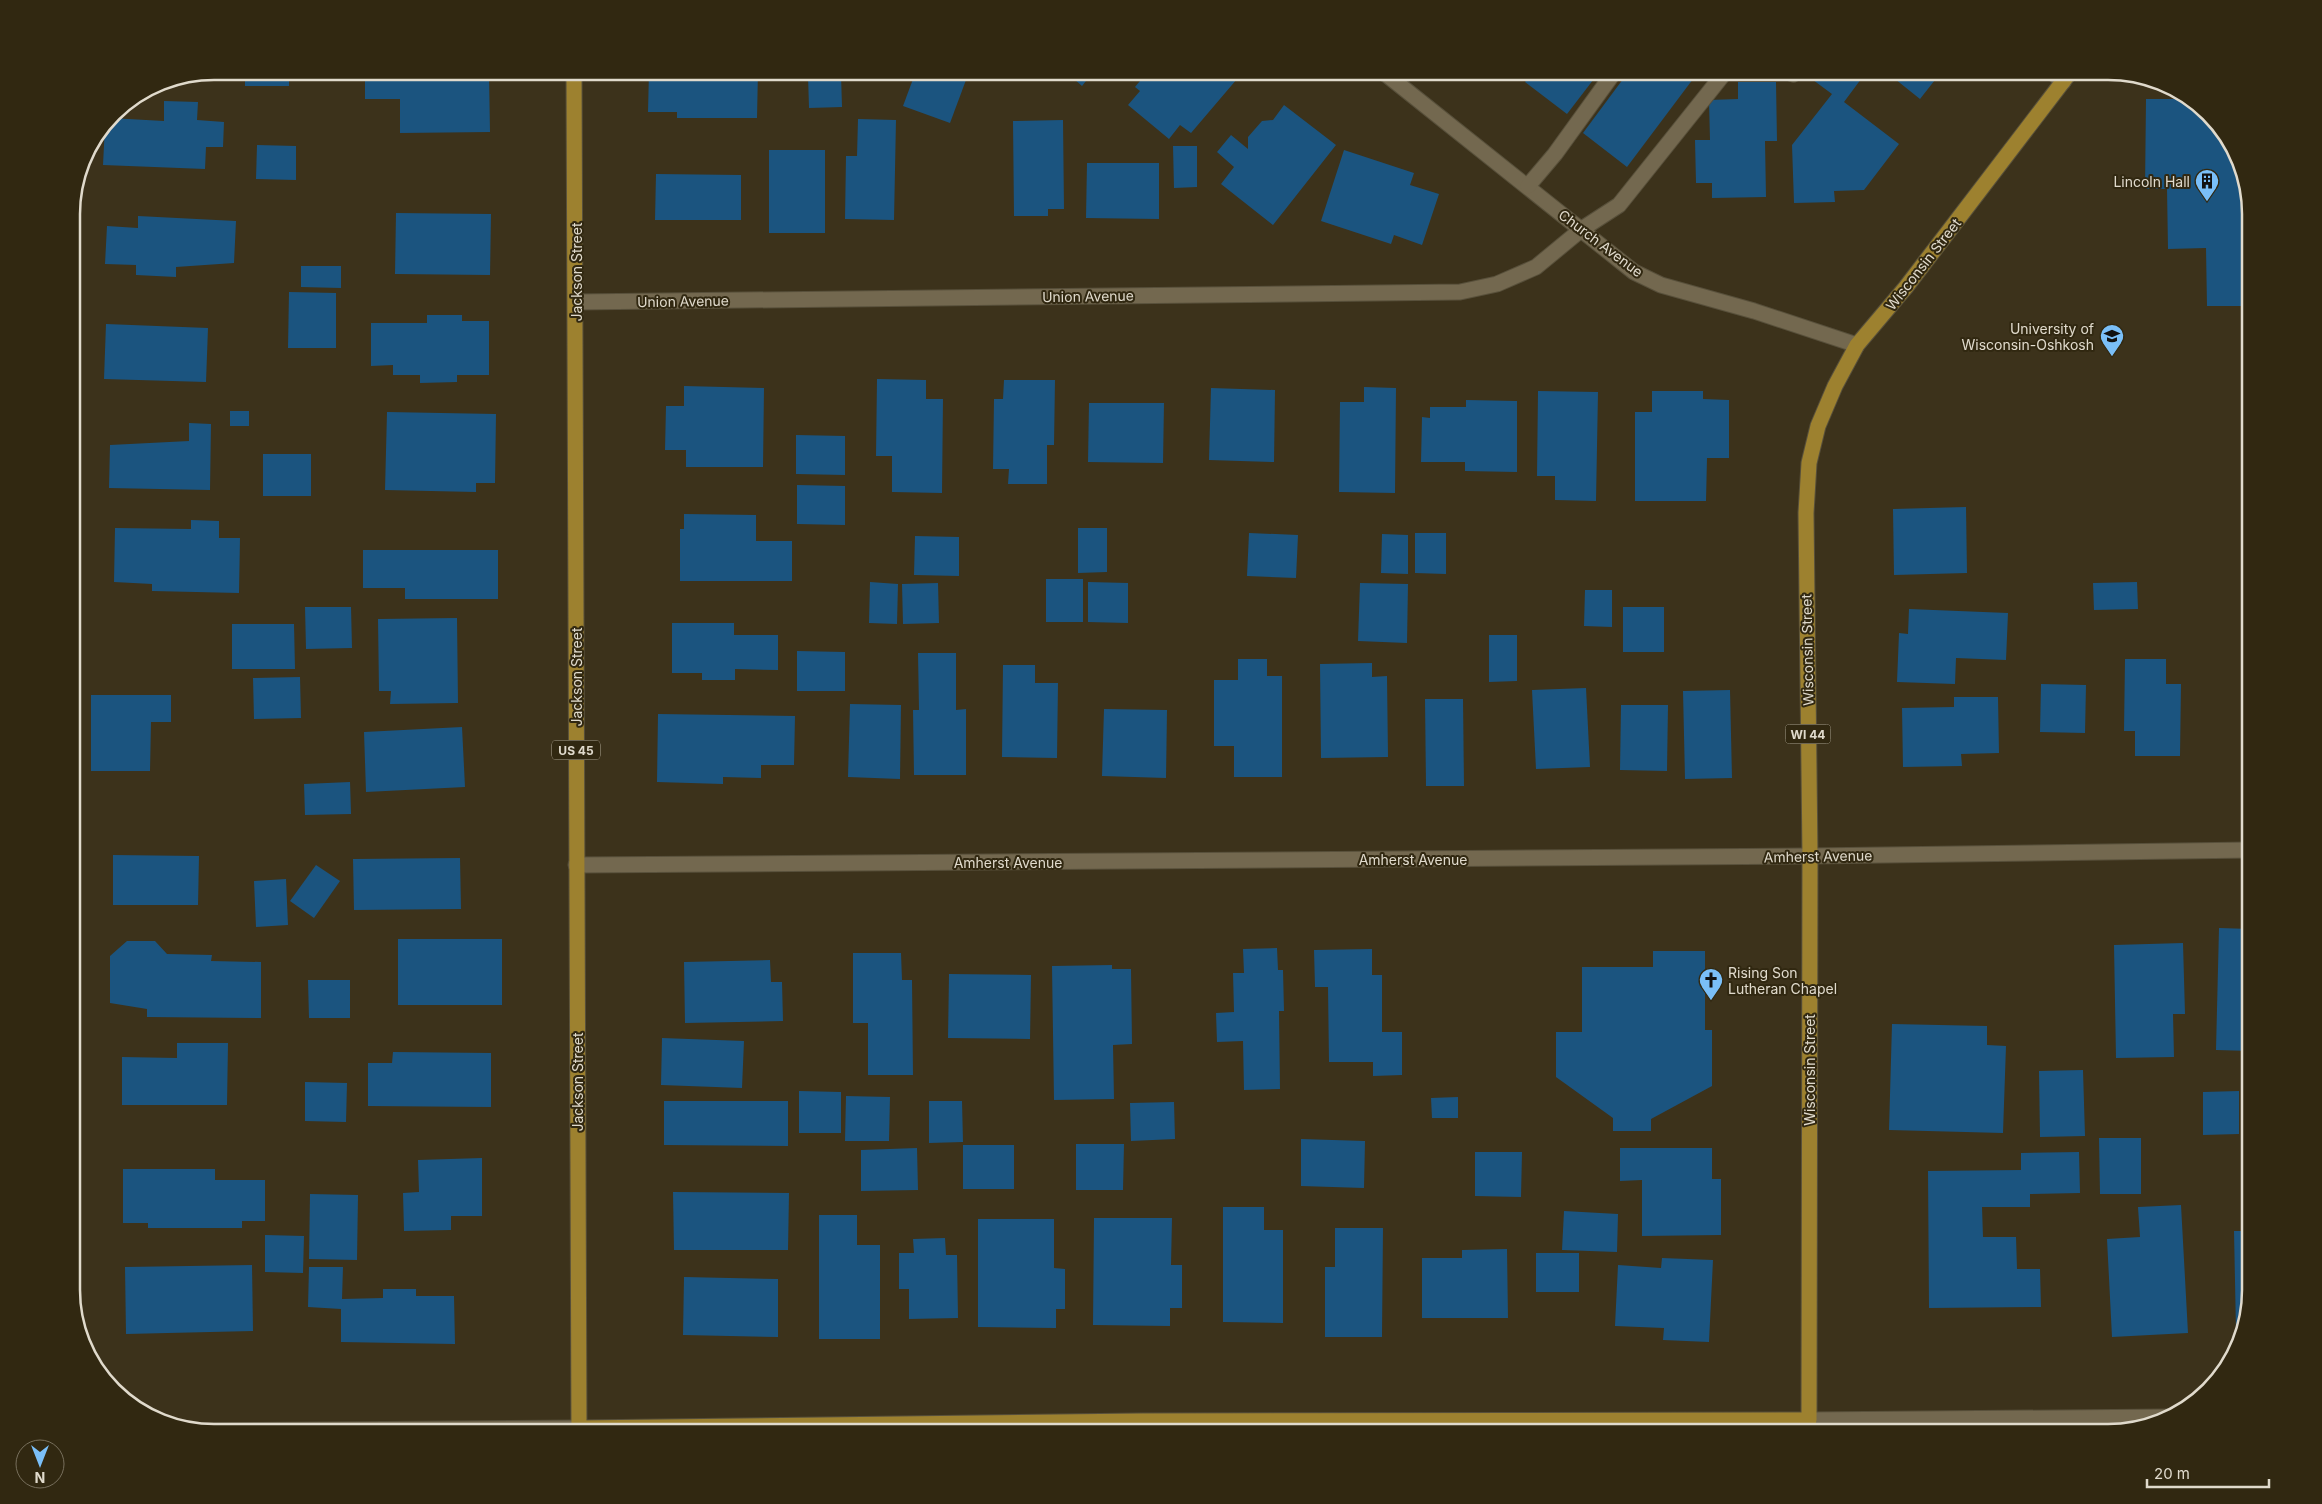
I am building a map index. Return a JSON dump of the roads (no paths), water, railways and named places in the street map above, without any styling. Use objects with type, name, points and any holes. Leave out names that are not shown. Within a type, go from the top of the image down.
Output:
[{"type":"main road","name":"Jackson Street","points":[[574,80],[579,1424]]},
{"type":"main road","name":"Wisconsin Street","points":[[1809,1424],[1810,856],[1806,513],[1808,463],[1823,411],[1857,346],[1906,287],[2064,80]]},
{"type":"street","name":"Church Avenue","points":[[1393,80],[1634,272],[1661,285],[1754,311],[1857,346]]},
{"type":"street","points":[[1528,186],[1555,154],[1608,80]]},
{"type":"street","name":"Union Avenue","points":[[576,302],[1460,292],[1497,284],[1536,267],[1582,229],[1619,205],[1719,80]]},
{"type":"street","name":"Amherst Avenue","points":[[576,865],[1810,856],[2242,850]]},
{"type":"street","points":[[1889,1424],[2149,1417]]},
{"type":"place","name":"Lincoln Hall","points":[[2207,202]]},
{"type":"place","name":"University of Wisconsin-Oshkosh","points":[[2112,357]]},
{"type":"place","name":"Rising Son Lutheran Chapel","points":[[1711,1001]]}]
